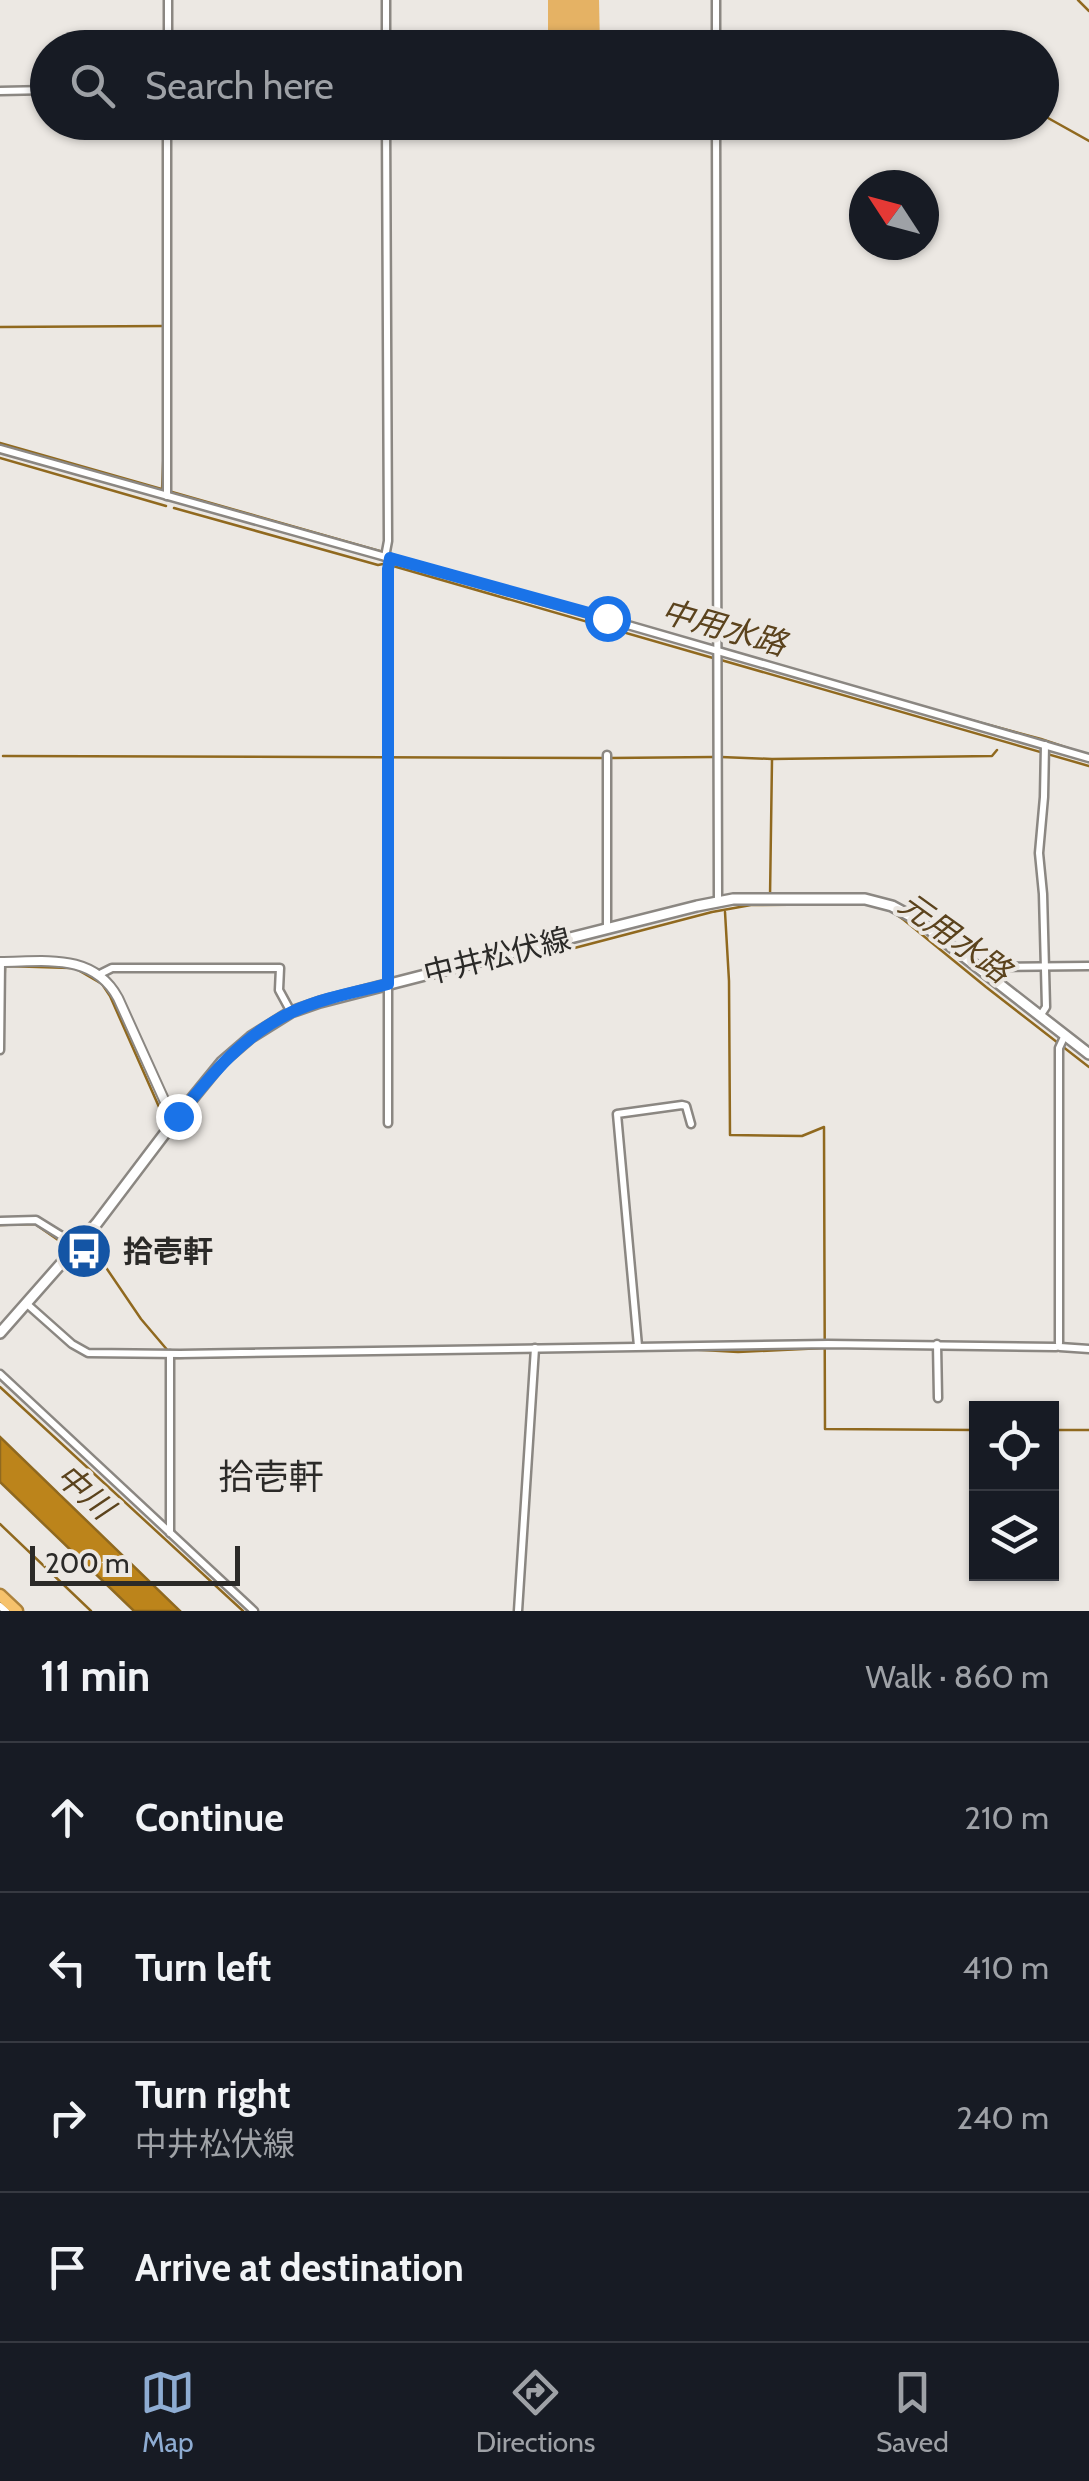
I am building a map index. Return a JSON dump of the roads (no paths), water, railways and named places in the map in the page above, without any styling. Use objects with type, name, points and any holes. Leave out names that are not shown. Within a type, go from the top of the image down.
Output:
[{"type":"highway","points":[[0,1596],[17,1611]]},
{"type":"main road","name":"中井松伏線","points":[[0,1334],[78,1246],[178,1116],[236,1049],[291,1012],[388,984],[718,902],[762,898],[865,899],[882,902],[916,919],[1089,1054]]},
{"type":"street","points":[[168,0],[168,30]]},
{"type":"street","points":[[386,0],[386,30]]},
{"type":"street","points":[[716,0],[716,30]]},
{"type":"street","points":[[0,91],[30,90]]},
{"type":"street","points":[[167,140],[168,496]]},
{"type":"street","points":[[386,140],[388,1124]]},
{"type":"street","points":[[716,140],[718,902]]},
{"type":"street","points":[[0,449],[388,555],[1089,758]]},
{"type":"street","points":[[1040,1016],[1046,1007],[1039,853],[1045,745]]},
{"type":"street","points":[[607,754],[607,928]]},
{"type":"street","points":[[0,1050],[1,962],[69,962],[100,974],[113,988],[166,1104],[178,1116]]},
{"type":"street","points":[[985,972],[993,966],[1089,966]]},
{"type":"street","points":[[100,974],[112,968],[280,968],[280,994],[291,1012]]},
{"type":"street","points":[[1058,1346],[1059,1048],[1064,1035]]},
{"type":"street","points":[[638,1346],[617,1114],[682,1105],[686,1106],[691,1124]]},
{"type":"street","points":[[0,1221],[36,1220],[78,1246]]},
{"type":"street","points":[[27,1304],[80,1350],[88,1352],[281,1356],[638,1346],[938,1344],[1089,1349]]},
{"type":"street","points":[[938,1344],[938,1398]]},
{"type":"street","points":[[518,1611],[536,1348]]},
{"type":"street","points":[[170,1354],[170,1533]]},
{"type":"street","points":[[0,1374],[254,1611]]},
{"type":"street","points":[[0,1606],[6,1611]]},
{"type":"waterway","points":[[1078,0],[1089,11]]},
{"type":"waterway","points":[[1059,124],[1089,141]]},
{"type":"waterway","points":[[0,327],[163,326]]},
{"type":"waterway","name":"中用水路","points":[[0,443],[527,593]]},
{"type":"waterway","points":[[162,490],[164,443]]},
{"type":"waterway","points":[[0,458],[166,506]]},
{"type":"waterway","points":[[174,508],[383,564]]},
{"type":"waterway","points":[[393,566],[713,658]]},
{"type":"waterway","points":[[721,660],[1089,766]]},
{"type":"waterway","name":"中用水路","points":[[915,705],[1089,755]]},
{"type":"waterway","points":[[721,757],[992,756],[997,750]]},
{"type":"waterway","points":[[3,756],[603,758]]},
{"type":"waterway","points":[[611,758],[713,757]]},
{"type":"waterway","points":[[770,897],[772,760]]},
{"type":"waterway","name":"元用水路","points":[[540,957],[751,905],[868,904],[890,910],[904,920],[1089,1067]]},
{"type":"waterway","points":[[725,912],[730,1135],[802,1136],[824,1127],[825,1429],[969,1430]]},
{"type":"waterway","points":[[4,998],[5,966],[70,968]]},
{"type":"waterway","points":[[78,970],[102,984],[110,996],[163,1116]]},
{"type":"waterway","name":"元用水路","points":[[0,1225],[35,1224],[61,1242]]},
{"type":"waterway","points":[[90,1244],[141,1319],[169,1352]]},
{"type":"waterway","points":[[684,1349],[738,1352],[824,1348]]},
{"type":"waterway","points":[[174,1358],[416,1353]]},
{"type":"waterway","name":"中川","points":[[0,1387],[243,1611]]},
{"type":"waterway","points":[[1059,1430],[1089,1430]]},
{"type":"waterway","points":[[0,1524],[91,1611]]},
{"type":"place","name":"拾壱軒","points":[[84,1251]]},
{"type":"district","name":"拾壱軒","points":[[271,1476]]}]
